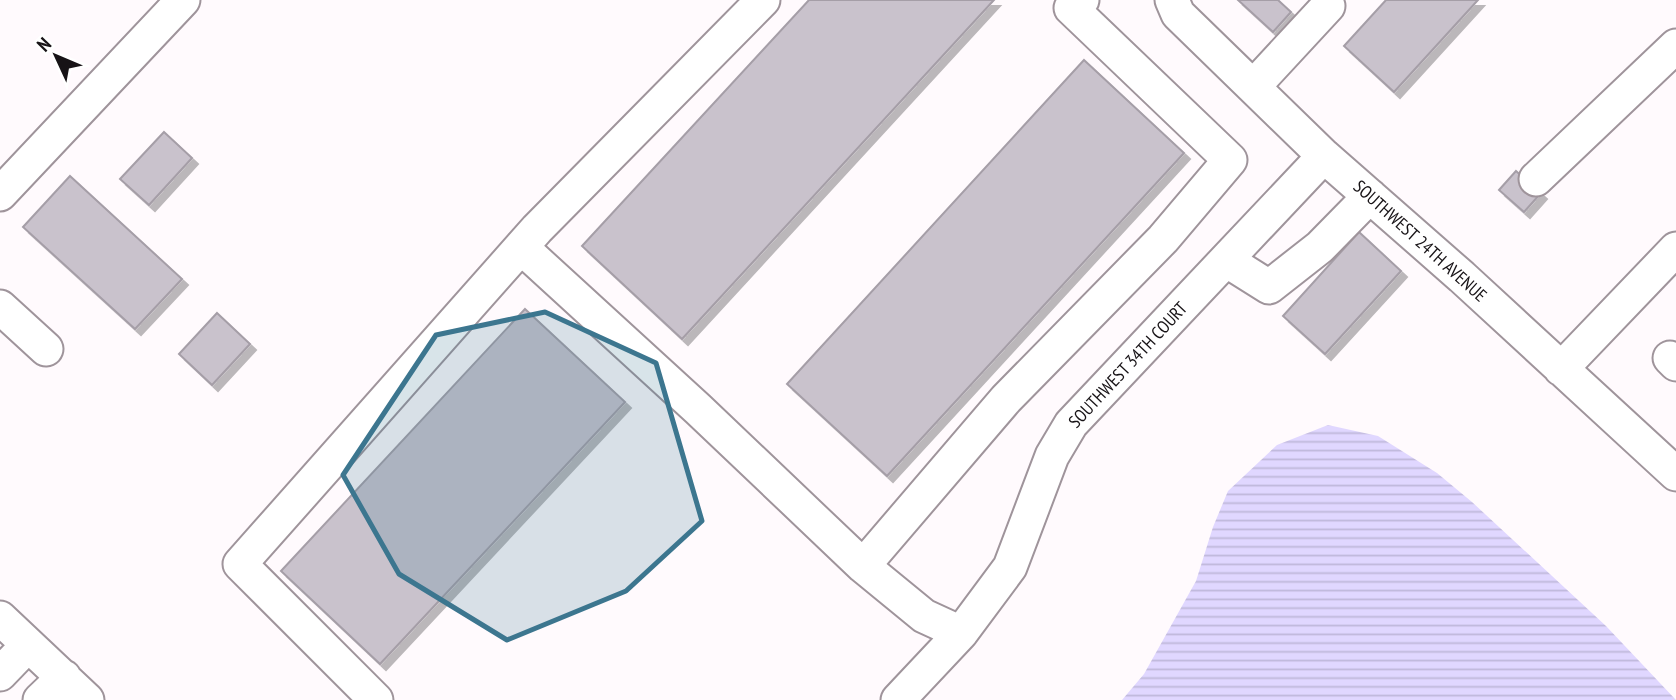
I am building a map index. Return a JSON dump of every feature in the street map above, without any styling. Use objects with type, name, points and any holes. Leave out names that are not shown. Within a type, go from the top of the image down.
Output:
[{"type":"street","points":[[0,194],[183,0]]},
{"type":"street","points":[[376,700],[240,564],[521,247],[763,0]]},
{"type":"street","points":[[863,566],[1006,399],[1163,239],[1230,160],[1071,8],[1082,0]]},
{"type":"street","name":"SOUTHWEST 24TH AVENUE","points":[[1172,0],[1178,14],[1324,156],[1676,474]]},
{"type":"street","points":[[1252,87],[1328,2]]},
{"type":"street","points":[[1536,179],[1676,46]]},
{"type":"street","name":"SOUTHWEST 34TH COURT","points":[[898,700],[961,633],[1010,567],[1052,456],[1071,424],[1324,156]]},
{"type":"street","points":[[1226,260],[1269,287],[1320,247],[1370,197]]},
{"type":"street","points":[[521,247],[698,409],[863,566],[923,616],[961,633]]},
{"type":"street","points":[[1561,369],[1676,249]]},
{"type":"street","points":[[0,307],[46,349]]},
{"type":"street","points":[[0,618],[87,700]]},
{"type":"street","points":[[0,674],[28,645]]},
{"type":"street","points":[[40,700],[64,677]]},
{"type":"highlighted area","points":[[545,312],[656,363],[702,521],[626,591],[507,640],[399,574],[343,475],[436,335]]},
{"type":"shaded area","points":[[1328,425],[1378,436],[1437,473],[1606,626],[1676,700],[1122,700],[1144,674],[1196,581],[1228,491],[1277,445]]},
{"type":"building","points":[[809,0],[994,0],[682,339],[582,246]]},
{"type":"building","points":[[1238,0],[1278,0],[1291,12],[1273,32]]},
{"type":"building","points":[[1386,0],[1478,0],[1394,92],[1344,46]]},
{"type":"building","points":[[1084,60],[1184,153],[887,476],[787,384]]},
{"type":"building","points":[[164,132],[192,158],[149,205],[120,179]]},
{"type":"building","points":[[1516,171],[1541,193],[1524,212],[1499,190]]},
{"type":"building","points":[[70,176],[182,279],[135,329],[23,227]]},
{"type":"building","points":[[1359,232],[1401,271],[1325,354],[1283,316]]},
{"type":"building","points":[[525,309],[625,402],[380,664],[281,571]]},
{"type":"building","points":[[217,313],[250,344],[212,385],[179,354]]}]
